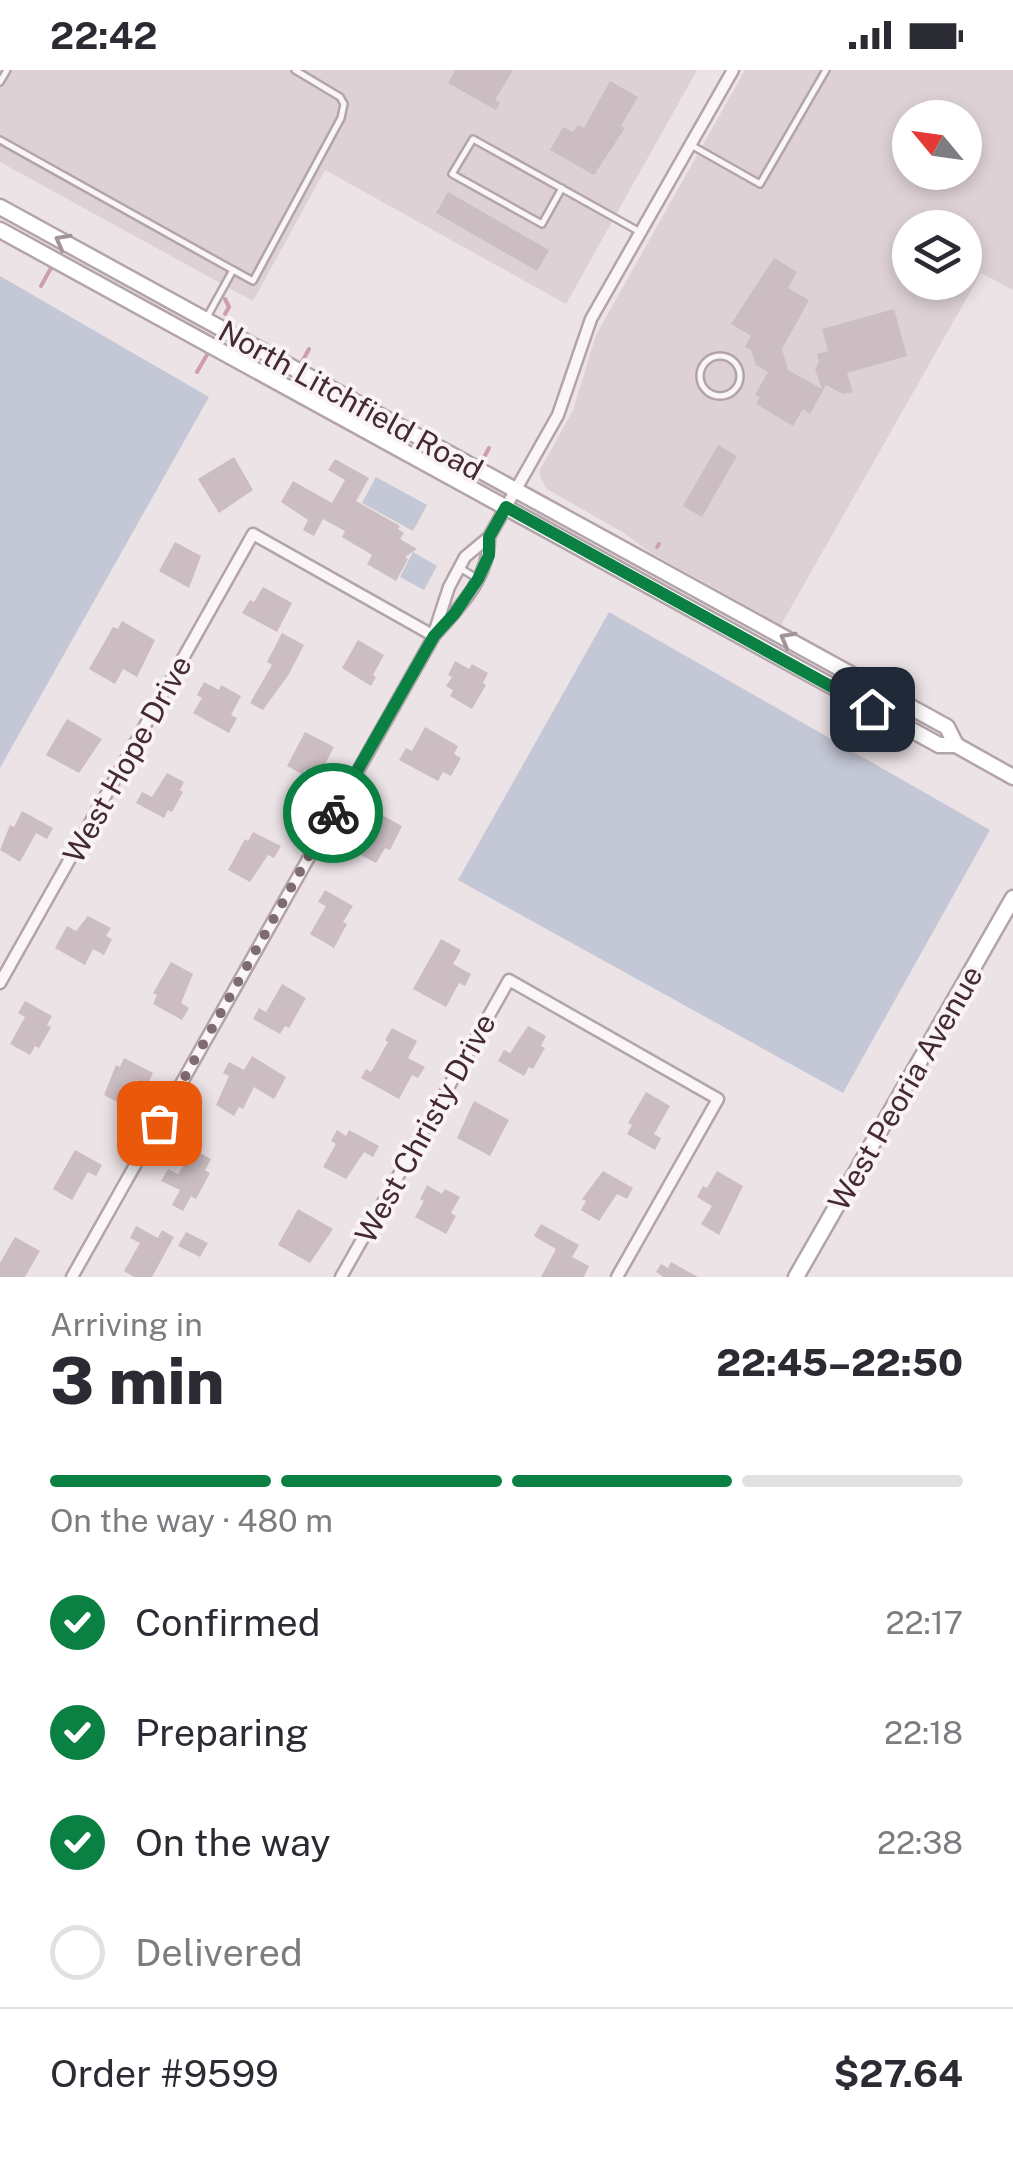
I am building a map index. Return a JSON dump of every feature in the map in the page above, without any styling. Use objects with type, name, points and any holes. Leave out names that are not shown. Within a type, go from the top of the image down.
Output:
[{"type":"main road","name":"North Litchfield Road","points":[[0,207],[947,728],[956,745]]},
{"type":"main road","name":"North Litchfield Road","points":[[0,230],[938,745],[956,745],[1013,777]]},
{"type":"main road","points":[[76,271],[95,273],[185,321],[206,320]]},
{"type":"main road","points":[[651,588],[665,586],[700,604],[714,598]]},
{"type":"main road","name":"West Peoria Avenue","points":[[796,1277],[1013,898]]},
{"type":"street","points":[[434,636],[443,604],[460,568],[476,545],[489,537],[562,407],[586,329],[733,70]]},
{"type":"street","name":"West Hope Drive","points":[[0,984],[253,534],[434,636]]},
{"type":"street","points":[[72,1277],[434,636],[478,579],[489,555],[489,537]]},
{"type":"street","name":"West Christy Drive","points":[[341,1277],[509,980],[718,1099],[618,1277]]},
{"type":"lane","points":[[0,82],[7,70]]},
{"type":"lane","points":[[0,140],[253,280],[341,118],[344,104],[340,96],[294,70]]},
{"type":"lane","points":[[691,145],[760,184],[826,70]]},
{"type":"lane","points":[[562,188],[542,224],[452,174],[472,138],[562,188],[640,232]]},
{"type":"lane","points":[[206,320],[233,270]]},
{"type":"lane","points":[[724,356],[738,368],[739,381],[732,392],[713,395],[703,386],[702,368],[711,358],[724,356]]},
{"type":"lane","points":[[460,568],[478,579]]},
{"type":"shaded area","points":[[0,70],[697,70],[566,304],[325,170],[253,301],[0,162]]},
{"type":"shaded area","points":[[745,70],[1013,70],[1013,290],[982,274],[982,210],[892,210],[892,300],[966,300],[781,625],[547,489],[540,470],[573,410],[596,335]]},
{"type":"shaded area","points":[[0,276],[209,397],[0,768]]},
{"type":"shaded area","points":[[376,477],[427,505],[413,531],[362,503]]},
{"type":"shaded area","points":[[413,552],[437,566],[424,590],[400,577]]},
{"type":"shaded area","points":[[609,612],[990,830],[843,1093],[458,880]]},
{"type":"building","points":[[455,70],[513,70],[495,100],[500,103],[496,110],[448,83]]},
{"type":"building","points":[[610,81],[638,97],[621,126],[625,128],[594,175],[550,150],[563,127],[573,132],[578,125],[584,128]]},
{"type":"building","points":[[448,192],[549,250],[537,271],[436,213]]},
{"type":"building","points":[[774,258],[797,272],[788,288],[809,300],[782,349],[788,370],[822,389],[815,370],[817,354],[828,351],[822,329],[894,309],[907,356],[847,373],[853,392],[843,394],[826,385],[810,414],[803,409],[793,426],[756,404],[760,397],[755,395],[768,372],[756,365],[751,350],[745,347],[751,336],[731,324]]},
{"type":"building","points":[[718,445],[737,456],[702,517],[683,506]]},
{"type":"building","points":[[234,457],[253,490],[219,513],[198,479]]},
{"type":"building","points":[[335,459],[369,478],[356,501],[400,526],[398,529],[404,533],[400,539],[417,549],[405,557],[408,559],[396,581],[367,564],[372,555],[342,537],[345,531],[323,519],[314,536],[303,530],[308,520],[281,502],[293,481],[332,503],[345,480],[328,470]]},
{"type":"building","points":[[175,542],[201,556],[189,588],[159,571]]},
{"type":"building","points":[[263,587],[292,603],[277,632],[242,613]]},
{"type":"building","points":[[122,621],[155,640],[137,677],[123,669],[115,684],[89,669],[113,627],[118,629]]},
{"type":"building","points":[[282,633],[304,645],[263,710],[250,703],[272,665],[267,662]]},
{"type":"building","points":[[358,640],[384,655],[371,686],[342,668]]},
{"type":"building","points":[[455,661],[488,673],[483,683],[486,685],[472,709],[450,696],[453,690],[446,686]]},
{"type":"building","points":[[204,682],[219,690],[221,685],[241,696],[231,715],[237,718],[229,733],[193,713],[202,698],[197,695]]},
{"type":"building","points":[[67,719],[102,739],[79,773],[46,755]]},
{"type":"building","points":[[425,727],[458,746],[454,754],[461,758],[451,776],[443,772],[438,781],[399,760],[406,748],[412,751]]},
{"type":"building","points":[[305,732],[334,747],[318,777],[287,766]]},
{"type":"building","points":[[167,773],[184,782],[172,812],[168,810],[164,818],[136,803],[142,792],[152,797]]},
{"type":"building","points":[[22,811],[53,828],[47,839],[36,833],[20,862],[0,850],[10,825],[14,827]]},
{"type":"building","points":[[380,814],[402,826],[390,850],[385,848],[376,863],[349,849],[356,837],[362,841]]},
{"type":"building","points":[[253,832],[281,846],[274,858],[268,855],[250,882],[228,870]]},
{"type":"building","points":[[325,890],[353,906],[334,948],[310,934],[326,906],[318,902]]},
{"type":"building","points":[[88,916],[111,928],[106,936],[112,939],[104,955],[93,949],[85,965],[55,948],[67,926],[76,931]]},
{"type":"building","points":[[441,939],[461,950],[453,964],[471,974],[465,986],[459,983],[446,1007],[413,989]]},
{"type":"building","points":[[171,962],[193,974],[181,1003],[189,1008],[182,1020],[153,1004],[157,995],[153,993]]},
{"type":"building","points":[[282,984],[306,998],[289,1028],[285,1026],[280,1034],[253,1019],[259,1008],[266,1012]]},
{"type":"building","points":[[25,1001],[52,1016],[47,1025],[51,1027],[30,1055],[10,1044],[25,1017],[18,1013]]},
{"type":"building","points":[[528,1026],[546,1036],[541,1046],[545,1048],[524,1076],[498,1061],[504,1050],[510,1053]]},
{"type":"building","points":[[392,1028],[417,1041],[408,1058],[425,1067],[418,1078],[412,1075],[399,1099],[361,1078],[366,1069],[371,1072]]},
{"type":"building","points":[[252,1056],[286,1077],[274,1099],[254,1087],[243,1109],[239,1107],[234,1116],[216,1105],[229,1076],[223,1073],[229,1062],[244,1070]]},
{"type":"building","points":[[124,1058],[153,1073],[147,1085],[136,1080],[121,1104],[104,1095],[116,1065],[120,1067]]},
{"type":"building","points":[[646,1092],[670,1106],[654,1134],[661,1138],[655,1150],[627,1134],[632,1125],[628,1123]]},
{"type":"building","points":[[474,1101],[509,1120],[490,1156],[457,1138]]},
{"type":"building","points":[[337,1130],[346,1136],[349,1130],[379,1146],[373,1157],[364,1152],[346,1179],[323,1167],[336,1144],[331,1141]]},
{"type":"building","points":[[75,1150],[102,1165],[96,1176],[88,1172],[72,1200],[53,1189]]},
{"type":"building","points":[[194,1150],[211,1159],[205,1170],[210,1173],[196,1199],[191,1196],[183,1211],[172,1205],[180,1190],[161,1181],[168,1169],[178,1174]]},
{"type":"building","points":[[603,1171],[633,1188],[627,1199],[617,1194],[599,1221],[581,1210],[586,1201],[582,1199]]},
{"type":"building","points":[[717,1171],[743,1186],[719,1235],[701,1224],[712,1206],[697,1197]]},
{"type":"building","points":[[427,1185],[442,1194],[445,1189],[460,1197],[446,1234],[415,1217]]},
{"type":"building","points":[[298,1209],[333,1229],[310,1263],[278,1245]]},
{"type":"building","points":[[541,1224],[579,1245],[572,1257],[589,1266],[584,1277],[541,1277],[556,1249],[534,1236]]},
{"type":"building","points":[[136,1226],[158,1238],[162,1230],[174,1237],[152,1277],[134,1277],[124,1271],[140,1243],[130,1238]]},
{"type":"building","points":[[186,1232],[208,1243],[200,1257],[178,1246]]},
{"type":"building","points":[[15,1237],[40,1251],[25,1277],[0,1277],[0,1263]]},
{"type":"building","points":[[671,1262],[698,1277],[663,1277],[656,1272],[661,1264],[668,1268]]},
{"type":"waterway","points":[[41,286],[51,268]]},
{"type":"waterway","points":[[225,299],[229,307],[225,314]]},
{"type":"waterway","points":[[302,362],[309,349]]},
{"type":"waterway","points":[[197,372],[208,353]]},
{"type":"waterway","points":[[482,461],[489,448]]},
{"type":"way so far","points":[[159,1123],[333,813]]},
{"type":"route","points":[[333,813],[434,636],[478,579],[489,555],[489,537],[506,507],[872,709]]}]
